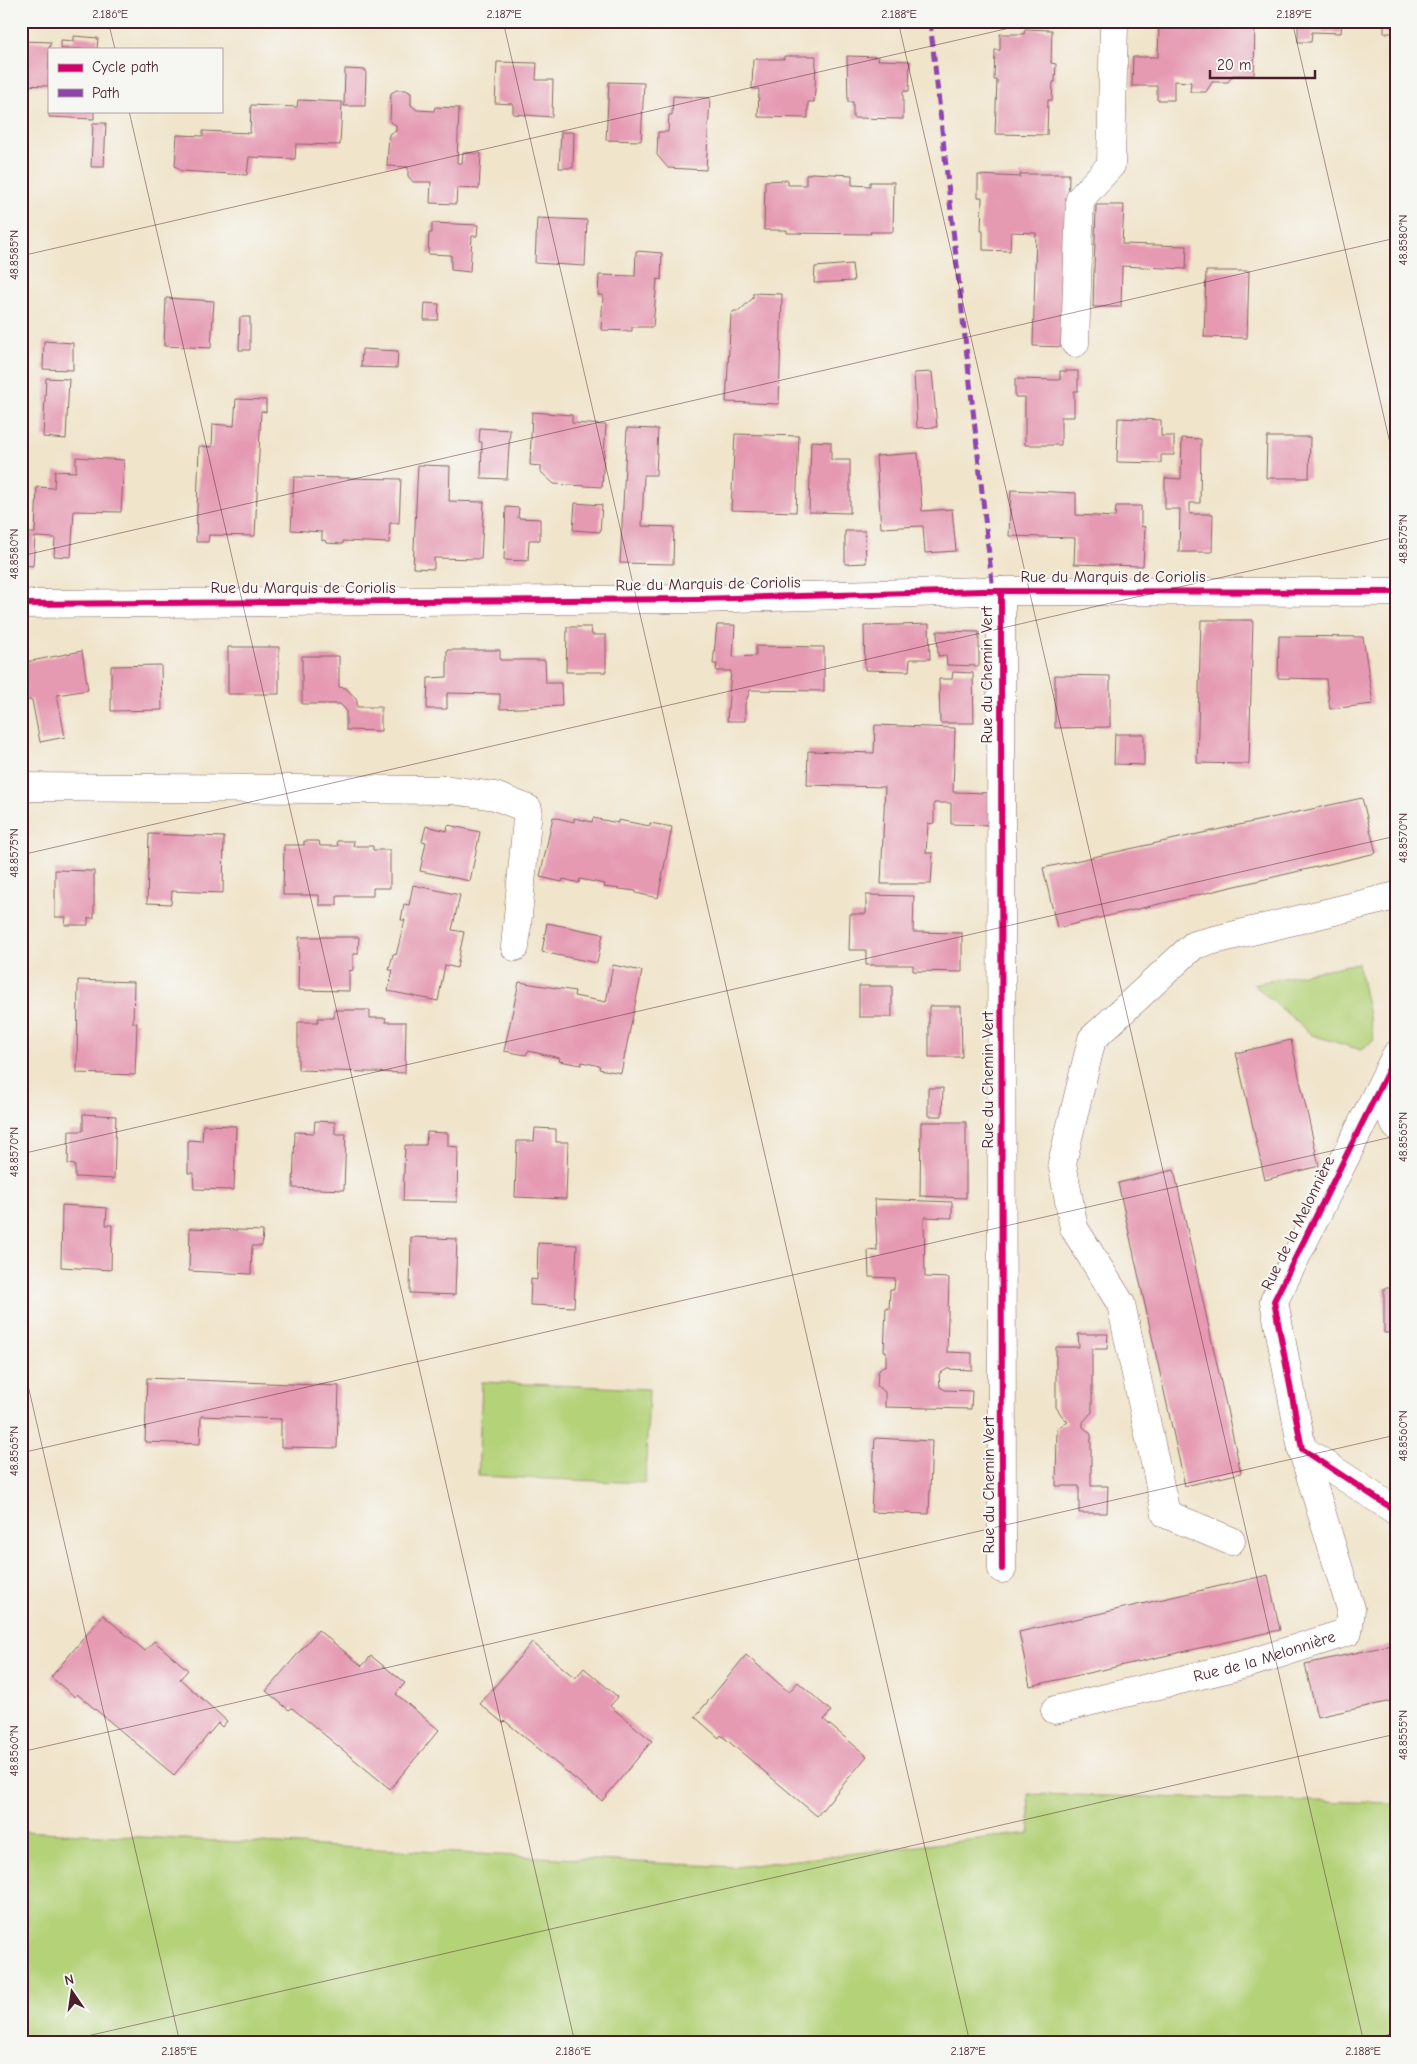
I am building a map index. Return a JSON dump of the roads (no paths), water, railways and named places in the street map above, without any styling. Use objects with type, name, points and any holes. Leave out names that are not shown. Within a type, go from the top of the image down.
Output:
[{"type":"street","points":[[1075,343],[1080,199],[1111,165],[1114,21]]},
{"type":"street","name":"Rue du Marquis de Coriolis","points":[[21,604],[698,599],[1001,591],[1396,592]]},
{"type":"street","name":"Rue du Chemin Vert","points":[[1001,591],[1002,1569]]},
{"type":"street","points":[[21,787],[451,790],[495,796],[528,809],[515,947]]},
{"type":"street","points":[[1231,1541],[1166,1514],[1121,1304],[1074,1228],[1062,1163],[1092,1039],[1194,945],[1396,896]]},
{"type":"street","name":"Rue de la Melonnière","points":[[1054,1710],[1247,1664],[1348,1632],[1351,1610],[1302,1449],[1274,1301],[1396,1055]]},
{"type":"street","points":[[1379,1091],[1396,1126]]},
{"type":"street","points":[[1302,1449],[1396,1512]]}]
